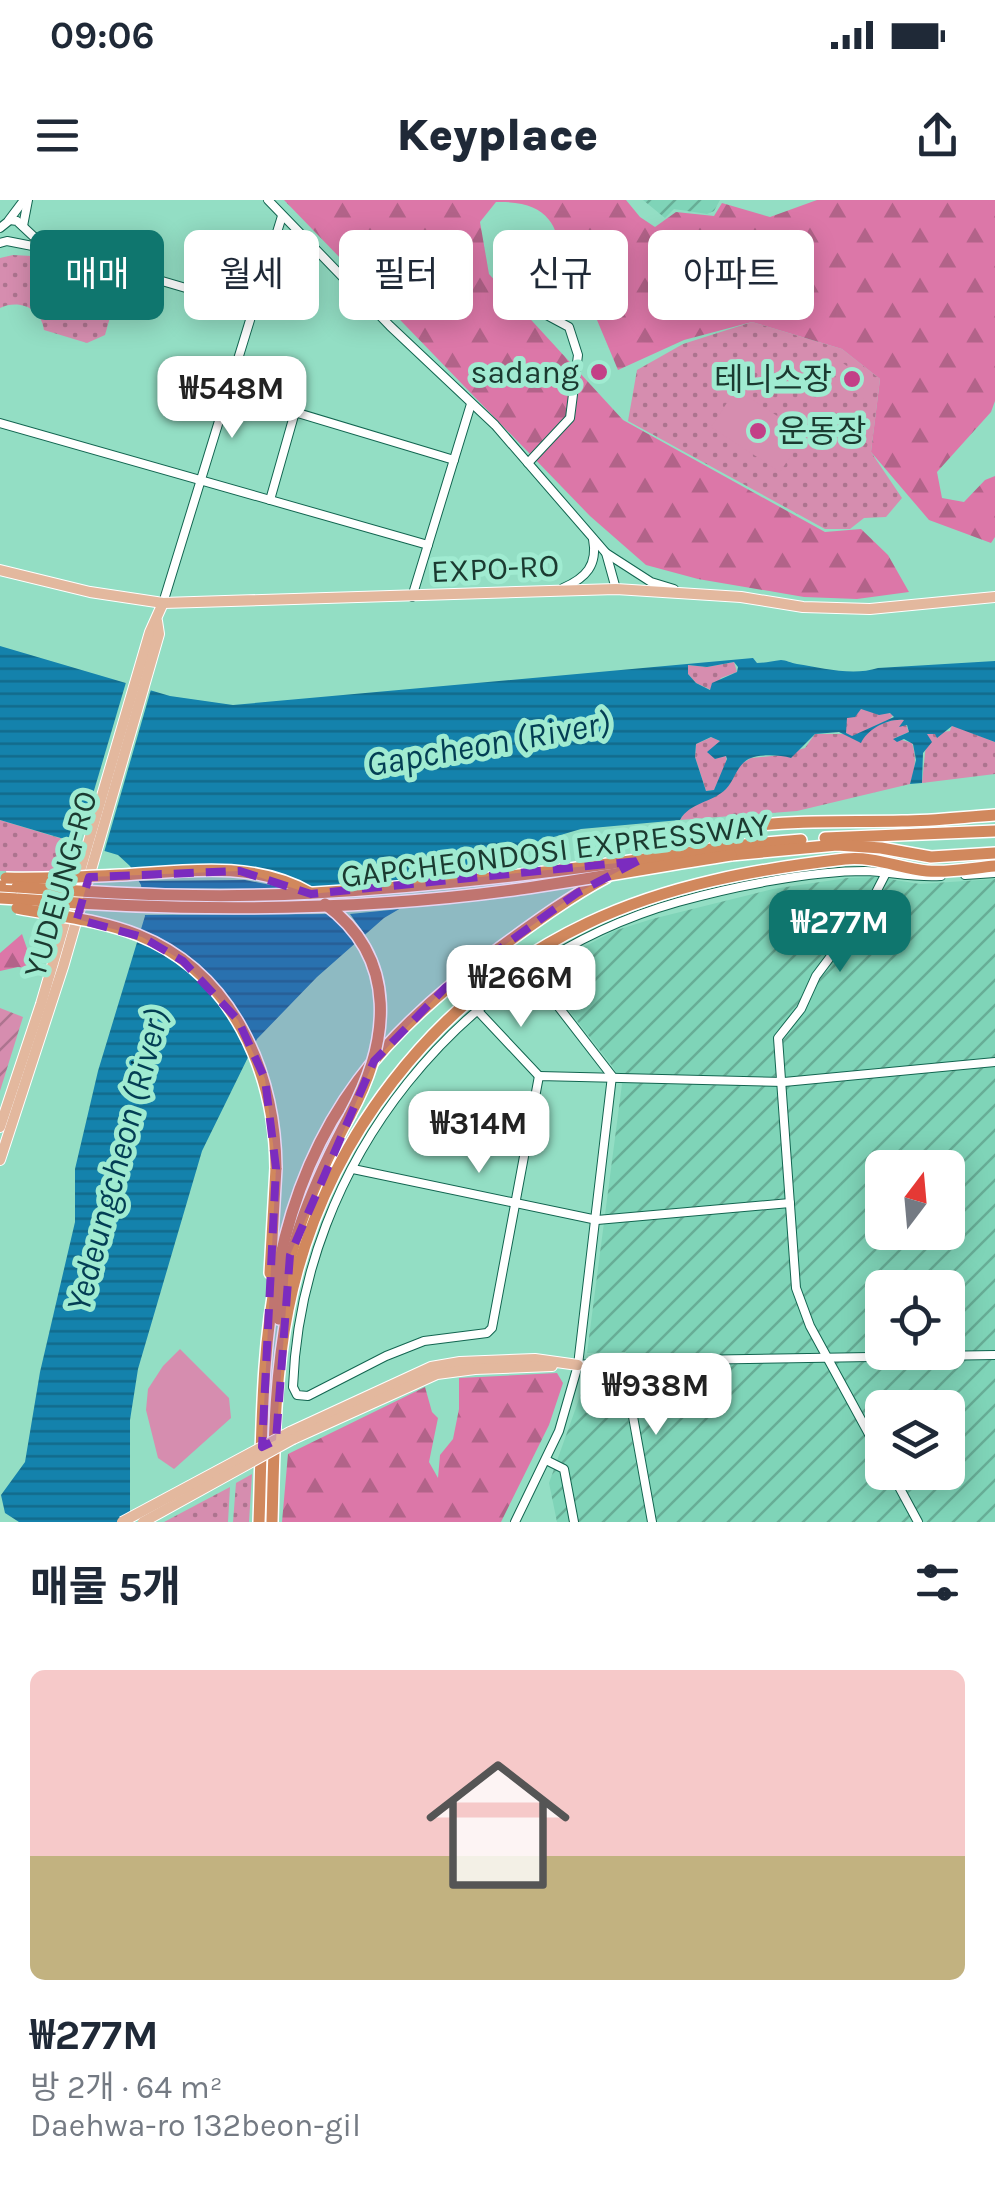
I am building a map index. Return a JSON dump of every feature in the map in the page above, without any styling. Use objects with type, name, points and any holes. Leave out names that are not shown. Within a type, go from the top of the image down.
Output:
[{"type":"highway","points":[[270,1325],[278,1265],[296,1200],[321,1140],[352,1088],[395,1034],[420,1010],[562,904],[676,841],[725,828],[995,815]]},
{"type":"highway","name":"GAPCHEONDOSI EXPRESSWAY","points":[[0,902],[10,889],[116,905],[310,907],[518,889],[731,851],[870,835],[995,830]]},
{"type":"highway","name":"GAPCHEONDOSI EXPRESSWAY","points":[[731,851],[837,845],[931,857],[995,853]]},
{"type":"highway","points":[[278,1382],[285,1324],[298,1267],[320,1204],[346,1151],[389,1085],[422,1046],[508,971],[587,923],[695,884],[858,858],[930,871],[995,869]]},
{"type":"highway","points":[[10,889],[57,879],[240,871],[276,877],[335,910],[356,934],[372,966],[381,1001],[381,1030],[374,1061],[312,1190],[290,1255],[278,1329],[272,1522]]},
{"type":"highway","points":[[10,889],[142,937],[183,961],[213,988],[238,1020],[260,1063],[274,1126],[276,1168],[259,1522]]},
{"type":"main road","name":"EXPO-RO","points":[[0,570],[90,592],[163,603],[616,589],[870,609],[995,597]]},
{"type":"main road","name":"YUDEUNG-RO","points":[[0,1160],[50,1006],[150,632],[163,603]]},
{"type":"main road","name":"YUDEUNG-RO","points":[[0,1127],[47,981],[58,966]]},
{"type":"main road","points":[[122,1522],[292,1436],[437,1374],[475,1368],[578,1365]]},
{"type":"main road","points":[[143,1522],[292,1436]]},
{"type":"street","points":[[26,200],[23,237],[7,242],[2,232],[4,225],[26,200]]},
{"type":"street","points":[[268,200],[495,425],[592,534],[606,553],[616,589]]},
{"type":"street","points":[[278,230],[282,216]]},
{"type":"street","points":[[4,225],[18,221],[30,232]]},
{"type":"street","points":[[163,603],[250,320]]},
{"type":"street","points":[[528,462],[570,418],[578,355],[569,327],[556,320]]},
{"type":"street","points":[[228,392],[454,460]]},
{"type":"street","points":[[412,597],[472,404]]},
{"type":"street","points":[[270,500],[295,412]]},
{"type":"street","points":[[0,423],[428,546]]},
{"type":"street","points":[[560,590],[593,566],[596,554],[592,534]]},
{"type":"street","points":[[606,553],[652,582],[684,592]]},
{"type":"street","points":[[539,1076],[492,1328],[488,1333],[424,1342],[386,1356],[308,1396],[297,1396],[294,1372],[306,1295],[332,1212],[382,1115],[407,1080],[477,1010],[530,970],[616,924],[680,901],[845,872],[919,877],[995,869]]},
{"type":"street","points":[[865,1427],[796,1288],[778,1038],[802,1009],[816,976],[870,904],[886,873]]},
{"type":"street","points":[[515,1522],[546,1460],[578,1365],[612,1076],[530,970]]},
{"type":"street","points":[[477,1010],[539,1076],[784,1082],[995,1062]]},
{"type":"street","points":[[353,1170],[597,1220],[790,1203]]},
{"type":"street","points":[[578,1365],[995,1355]]},
{"type":"street","points":[[623,1361],[652,1522]]},
{"type":"street","points":[[546,1460],[564,1469],[574,1522]]},
{"type":"street","points":[[901,1490],[918,1522]]},
{"type":"highlighted area","points":[[638,861],[577,893],[445,988],[374,1061],[290,1255],[276,1440],[262,1447],[276,1168],[265,1079],[238,1020],[183,961],[142,937],[77,919],[89,877],[240,871],[311,894]]},
{"type":"shaded area","points":[[643,200],[720,200],[714,211],[707,214],[674,209],[665,218]]},
{"type":"shaded area","points":[[30,256],[30,308],[21,305],[0,308],[0,258]]},
{"type":"shaded area","points":[[109,320],[105,335],[87,343],[44,330],[42,322]]},
{"type":"shaded area","points":[[752,322],[842,349],[880,379],[871,452],[902,498],[886,517],[864,518],[850,529],[825,529],[628,421],[637,370],[683,344]]},
{"type":"shaded area","name":"테니스장","points":[[840,361],[875,386],[863,399],[830,372]]},
{"type":"shaded area","name":"운동장","points":[[736,389],[805,434],[780,472],[711,427]]},
{"type":"shaded area","points":[[734,662],[737,672],[721,678],[711,690],[688,674],[688,665],[707,667]]},
{"type":"shaded area","points":[[861,709],[894,714],[874,726],[904,720],[909,732],[895,738],[912,743],[915,764],[910,784],[797,811],[680,820],[686,810],[726,789],[741,764],[751,758],[805,748],[815,734],[845,734],[846,718]]},
{"type":"shaded area","points":[[952,725],[995,742],[995,774],[922,783],[927,734],[950,731]]},
{"type":"shaded area","points":[[712,737],[720,741],[718,756],[726,756],[727,766],[714,790],[706,791],[695,757],[696,744]]},
{"type":"shaded area","points":[[0,820],[76,843],[67,873],[0,871]]},
{"type":"shaded area","points":[[876,877],[920,884],[995,879],[995,1522],[657,1522],[626,1352],[587,1353],[622,1084],[538,971],[614,931],[773,889],[847,878]]},
{"type":"shaded area","points":[[0,1008],[23,1017],[0,1091]]},
{"type":"shaded area","points":[[180,1349],[229,1398],[231,1418],[174,1469],[158,1458],[146,1410],[148,1389]]},
{"type":"shaded area","points":[[620,1373],[647,1522],[557,1522],[549,1483],[588,1374]]},
{"type":"shaded area","points":[[252,1474],[249,1522],[233,1522],[236,1483]]},
{"type":"shaded area","points":[[230,1487],[228,1522],[164,1522]]},
{"type":"green space","points":[[284,200],[626,200],[655,227],[676,212],[714,216],[722,203],[770,217],[817,200],[995,200],[995,401],[991,412],[937,472],[942,498],[964,502],[985,480],[995,476],[995,537],[991,543],[929,520],[871,452],[880,379],[842,349],[752,322],[684,340],[618,370],[597,320],[628,320],[628,230],[555,230],[536,209],[496,202],[480,222],[493,278],[493,320],[531,320],[623,420],[825,532],[861,529],[888,555],[909,592],[857,599],[804,597],[698,579],[646,565],[590,516],[400,320],[473,320],[473,230],[339,230],[339,257],[319,236],[319,230],[313,230]]},
{"type":"green space","points":[[22,934],[34,969],[0,971],[0,953]]},
{"type":"green space","points":[[557,1373],[563,1383],[549,1425],[501,1522],[282,1522],[288,1454],[425,1387],[432,1412],[438,1418],[429,1462],[438,1478],[440,1455],[453,1439],[459,1409],[459,1378]]},
{"type":"water","points":[[0,646],[170,696],[233,705],[753,658],[757,663],[783,660],[848,671],[995,661],[995,742],[952,726],[937,738],[927,734],[932,742],[923,753],[922,783],[910,784],[916,760],[913,744],[893,739],[909,732],[907,725],[899,727],[904,720],[878,726],[861,743],[839,732],[815,734],[791,758],[766,755],[746,760],[726,789],[689,810],[680,820],[581,829],[513,849],[469,868],[384,918],[317,977],[257,1039],[202,1151],[138,1369],[130,1420],[130,1522],[19,1522],[5,1513],[1,1495],[25,1462],[40,1372],[75,1222],[75,1169],[98,1071],[145,916],[141,885],[118,855],[0,820]],"holes":[[[734,662],[737,672],[712,683],[710,690],[688,674],[688,665],[707,667]],[[861,709],[894,717],[852,736],[846,733],[847,718],[855,717]],[[711,737],[720,741],[707,752],[715,759],[726,756],[714,790],[706,791],[695,757],[696,744]]]},
{"type":"pier","points":[[127,679],[152,686],[103,856],[77,848]]},
{"type":"pier","points":[[242,871],[310,888],[468,875],[410,908],[350,914],[368,939],[359,946],[335,914],[140,915],[137,888],[291,889],[245,880],[133,881],[128,873]]},
{"type":"place","name":"sadang","points":[[599,372]]},
{"type":"place","name":"테니스장","points":[[852,379]]},
{"type":"place","name":"운동장","points":[[758,431]]},
{"type":"water label","name":"Gapcheon (River)","points":[[488,743]]},
{"type":"water label","name":"Yedeungcheon (River)","points":[[117,1160]]}]
